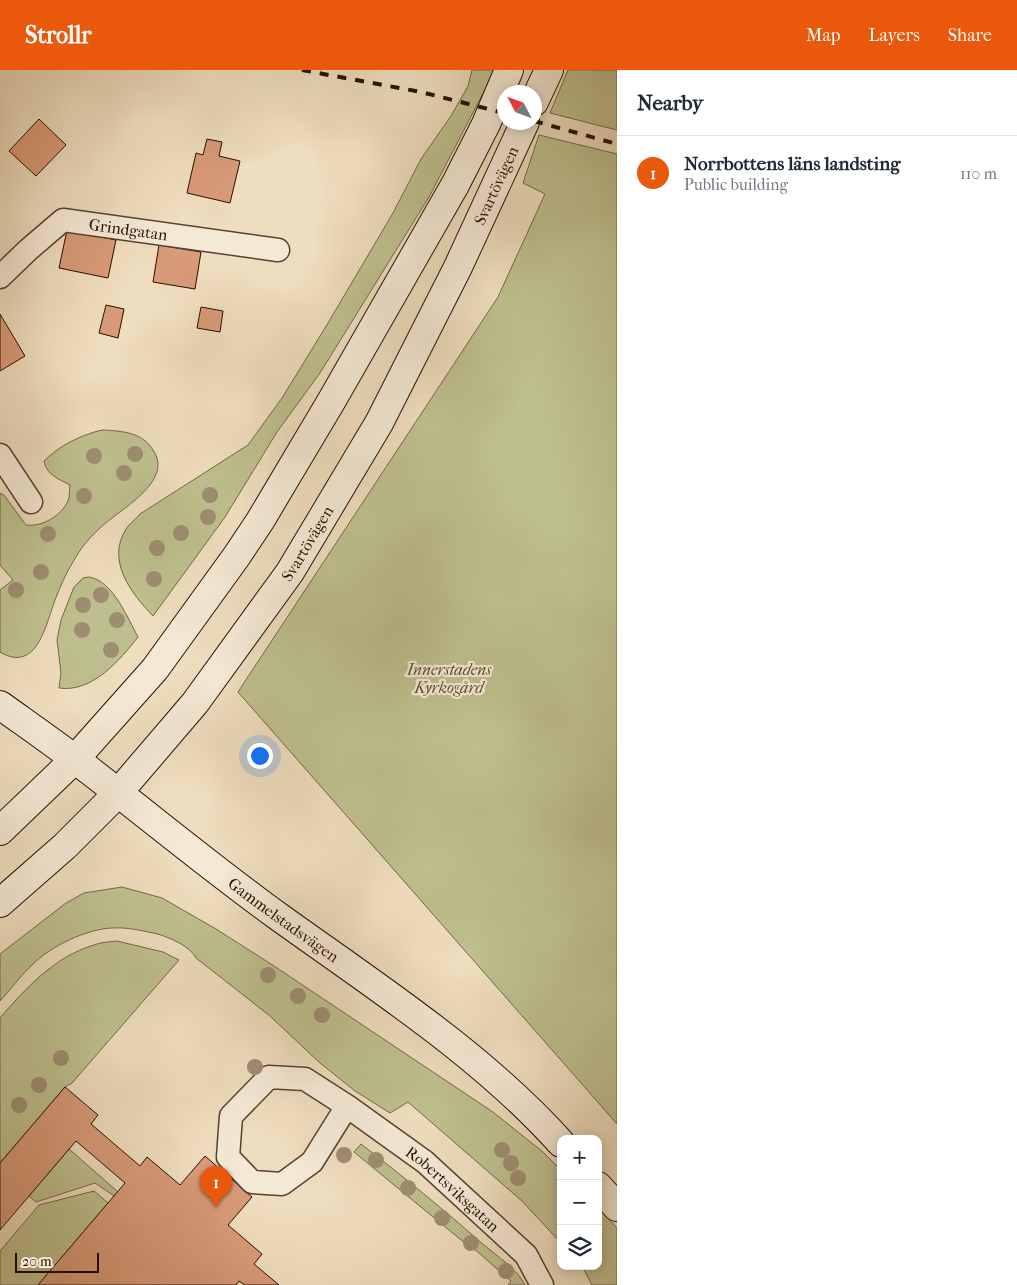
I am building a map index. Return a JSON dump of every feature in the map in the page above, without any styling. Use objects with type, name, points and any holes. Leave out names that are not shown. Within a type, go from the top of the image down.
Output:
[{"type":"main road","points":[[0,830],[75,759],[155,669],[236,557],[260,521],[332,400],[455,185],[486,124],[509,70]]},
{"type":"main road","points":[[541,85],[548,70]]},
{"type":"main road","name":"Svartövägen","points":[[0,903],[65,846],[118,793],[195,703],[290,572],[379,423],[458,267],[521,130]]},
{"type":"main road","name":"Gammelstadsvägen","points":[[0,705],[75,759],[228,879],[407,1009],[472,1060],[540,1120],[557,1139]]},
{"type":"main road","points":[[602,1190],[617,1207]]},
{"type":"street","name":"Grindgatan","points":[[0,277],[63,220],[278,250]]},
{"type":"street","points":[[0,454],[31,502]]},
{"type":"street","name":"Robertsviksgatan","points":[[347,1106],[312,1162],[282,1184],[252,1182],[228,1157],[231,1116],[269,1077],[305,1079],[347,1106],[425,1162],[526,1255],[542,1285]]},
{"type":"green space","points":[[472,70],[494,70],[429,197],[320,373],[277,432],[225,517],[153,616],[130,587],[120,565],[121,541],[126,529],[140,514],[248,445],[282,398],[328,323],[393,213],[421,159],[451,116],[468,86]]},
{"type":"green space","points":[[568,70],[617,70],[617,130],[550,113]]},
{"type":"green space","name":"Innerstadens Kyrkogård","points":[[539,135],[617,154],[617,1124],[238,692],[498,297],[545,194],[523,183]]},
{"type":"green space","points":[[102,430],[124,432],[143,439],[153,450],[158,462],[157,473],[151,484],[141,494],[99,529],[82,548],[63,580],[43,633],[31,652],[23,657],[13,657],[0,652],[0,590],[13,580],[0,565],[0,493],[4,495],[26,525],[38,524],[56,516],[68,501],[70,485],[50,473],[44,461],[71,441]]},
{"type":"green space","points":[[89,577],[98,580],[112,592],[138,637],[114,665],[94,680],[71,688],[59,688],[61,673],[57,640],[61,620],[74,587],[83,578]]},
{"type":"green space","points":[[122,887],[162,898],[271,964],[493,1112],[543,1152],[557,1166],[557,1239],[522,1201],[408,1102],[390,1113],[355,1091],[320,1063],[270,1016],[196,958],[189,950],[168,938],[158,934],[118,928],[102,929],[81,935],[59,945],[41,957],[24,973],[0,1001],[0,954],[66,903],[84,893]]},
{"type":"green space","points":[[117,941],[163,952],[179,960],[72,1083],[65,1087],[0,1163],[0,1018],[31,985],[66,957],[99,943]]},
{"type":"green space","points":[[361,1144],[506,1263],[525,1285],[508,1285],[511,1281],[472,1247],[354,1152]]},
{"type":"green space","points":[[69,1149],[118,1192],[114,1196],[95,1183],[36,1202],[29,1196]]},
{"type":"green space","points":[[94,1191],[108,1203],[38,1285],[0,1285],[0,1251],[39,1205]]},
{"type":"green space","points":[[602,1211],[617,1228],[617,1285],[592,1285],[584,1270],[602,1270]]},
{"type":"building","points":[[39,119],[66,145],[36,176],[9,151]]},
{"type":"building","points":[[207,139],[222,142],[219,156],[240,161],[230,203],[187,193],[196,153],[203,155]]},
{"type":"building","points":[[67,230],[116,240],[108,278],[59,268]]},
{"type":"building","points":[[159,245],[201,252],[195,289],[153,282]]},
{"type":"building","points":[[106,305],[124,309],[118,338],[99,333]]},
{"type":"building","points":[[201,307],[223,311],[220,332],[197,328]]},
{"type":"building","points":[[0,314],[25,356],[0,371]]},
{"type":"building","points":[[65,1087],[98,1115],[91,1124],[140,1166],[147,1157],[180,1185],[205,1156],[252,1197],[228,1225],[262,1254],[254,1264],[279,1285],[245,1285],[239,1281],[236,1285],[38,1285],[125,1183],[76,1141],[0,1230],[0,1163]]},
{"type":"railway","points":[[302,70],[421,92],[497,111]]},
{"type":"railway","points":[[542,123],[617,144]]},
{"type":"place","name":"Norrbottens läns landsting","points":[[216,1207]]}]
